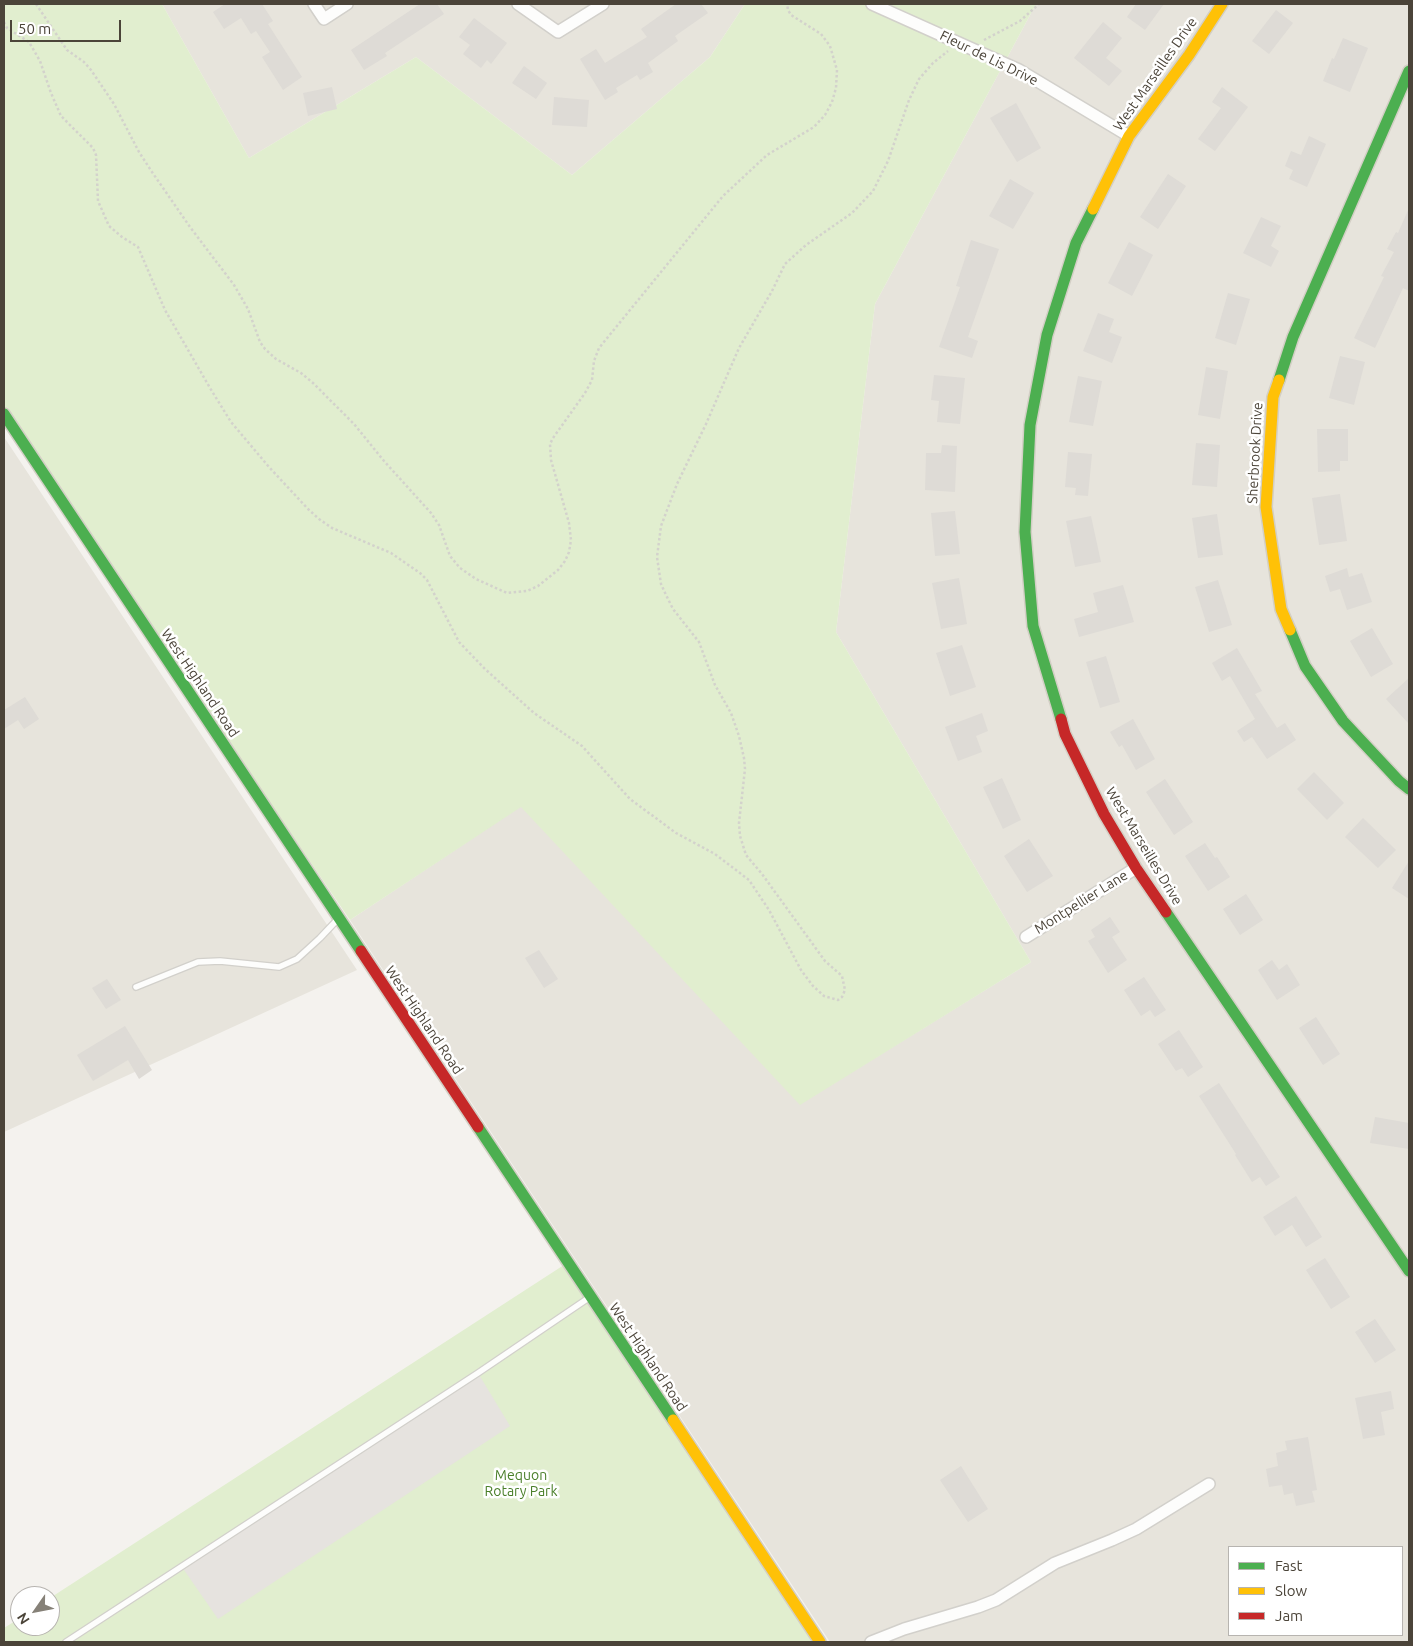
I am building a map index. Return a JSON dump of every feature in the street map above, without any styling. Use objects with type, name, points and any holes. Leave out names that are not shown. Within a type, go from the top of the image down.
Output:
[{"type":"street","points":[[314,4],[324,19],[347,4]]},
{"type":"street","points":[[518,4],[558,32],[603,4]]},
{"type":"street","name":"Fleur de Lis Drive","points":[[872,4],[1019,70],[1128,136]]},
{"type":"street","name":"West Marseilles Drive","points":[[1222,4],[1189,55],[1128,136],[1076,244],[1047,335],[1030,425],[1024,532],[1033,626],[1065,734],[1104,814],[1136,868],[1408,1265]]},
{"type":"street","name":"Sherbrook Drive","points":[[1409,71],[1293,337],[1272,397],[1266,507],[1281,609],[1305,666],[1343,721],[1399,781],[1409,788]]},
{"type":"street","name":"West Highland Road","points":[[4,414],[820,1642]]},
{"type":"street","name":"Montpellier Lane","points":[[1026,937],[1136,868]]},
{"type":"street","points":[[871,1642],[904,1629],[996,1600],[1055,1563],[1136,1529],[1209,1484]]},
{"type":"lane","points":[[136,987],[198,962],[220,961],[279,967],[297,959],[339,918]]},
{"type":"lane","points":[[66,1642],[445,1395],[590,1297]]},
{"type":"path","points":[[36,4],[67,50],[84,62],[91,70],[114,104],[139,152],[152,172],[190,228],[220,264],[237,290],[248,309],[260,342],[265,349],[276,359],[301,373],[314,383],[354,424],[384,461],[431,513],[439,525],[450,556],[460,568],[476,579],[507,593],[526,591],[538,586],[558,570],[569,552],[571,540],[569,523],[550,460],[550,444],[592,380],[594,361],[599,348],[723,196],[766,155],[814,127],[825,115],[832,102],[836,88],[837,70],[830,46],[821,34],[791,15],[788,10],[788,4]]},
{"type":"path","points":[[4,22],[7,28],[29,42],[40,62],[61,116],[93,148],[96,155],[98,201],[109,226],[138,247],[165,310],[210,388],[231,422],[269,467],[308,509],[326,523],[359,541],[391,553],[420,573],[427,580],[459,642],[485,669],[534,713],[582,746],[630,799],[676,833],[715,854],[749,880],[769,910],[800,970],[824,996],[838,1000],[845,990],[842,976],[825,961],[746,855],[742,846],[739,822],[745,769],[739,736],[731,713],[715,686],[699,642],[673,608],[660,584],[657,557],[661,526],[676,484],[706,424],[739,348],[772,292],[785,264],[806,245],[852,213],[873,191],[888,161],[919,78],[949,49],[980,41],[1020,21],[1039,4]]},
{"type":"shaded area","points":[[162,4],[745,4],[710,57],[572,175],[416,57],[249,158]]},
{"type":"shaded area","points":[[1036,4],[1409,4],[1409,1642],[830,1642],[350,920],[521,806],[800,1104],[1031,962],[836,632],[875,304]]},
{"type":"shaded area","points":[[4,437],[357,970],[4,1132]]},
{"type":"shaded area","points":[[478,1373],[510,1426],[218,1619],[182,1567]]},
{"type":"green space","points":[[4,4],[162,4],[249,158],[416,57],[572,175],[710,57],[745,4],[1036,4],[875,304],[836,632],[1031,962],[800,1105],[521,807],[350,920],[4,414]]},
{"type":"green space","name":"Mequon Rotary Park","points":[[567,1263],[819,1642],[4,1642],[4,1628],[10,1624],[10,1636],[60,1636],[60,1592]]},
{"type":"building","points":[[225,4],[262,4],[273,21],[268,24],[302,77],[283,90],[262,57],[270,52],[256,31],[251,34],[241,18],[224,29],[213,12]]},
{"type":"building","points":[[420,4],[437,4],[444,14],[385,53],[387,56],[364,70],[351,50]]},
{"type":"building","points":[[676,4],[701,4],[708,13],[675,36],[678,41],[648,63],[653,72],[640,80],[637,75],[616,88],[618,92],[605,100],[580,59],[596,49],[605,63],[647,37],[641,29]]},
{"type":"building","points":[[1136,4],[1164,4],[1145,30],[1127,17]]},
{"type":"building","points":[[1276,10],[1293,23],[1269,54],[1252,41]]},
{"type":"building","points":[[474,18],[507,43],[491,64],[487,60],[481,68],[463,54],[470,45],[459,37]]},
{"type":"building","points":[[1103,22],[1122,38],[1106,58],[1122,71],[1109,86],[1074,58]]},
{"type":"building","points":[[1343,38],[1368,48],[1350,92],[1323,81],[1332,58],[1334,59]]},
{"type":"building","points":[[524,66],[547,83],[536,99],[512,83]]},
{"type":"building","points":[[332,87],[337,109],[308,116],[303,93]]},
{"type":"building","points":[[1222,87],[1248,107],[1215,151],[1198,139],[1221,108],[1212,102]]},
{"type":"building","points":[[554,97],[589,100],[587,127],[552,125]]},
{"type":"building","points":[[1016,103],[1041,148],[1017,162],[990,118]]},
{"type":"building","points":[[1309,136],[1326,144],[1307,187],[1289,179],[1293,170],[1285,166],[1291,151],[1301,155]]},
{"type":"building","points":[[1168,174],[1186,186],[1158,229],[1140,217]]},
{"type":"building","points":[[1010,179],[1034,193],[1013,229],[989,216]]},
{"type":"building","points":[[1409,208],[1409,291],[1403,288],[1375,348],[1354,338],[1384,277],[1381,276],[1394,252],[1387,249],[1396,232],[1398,233]]},
{"type":"building","points":[[1261,217],[1281,226],[1271,246],[1279,251],[1271,267],[1243,253]]},
{"type":"building","points":[[971,240],[999,249],[968,337],[978,341],[972,358],[939,347],[960,287],[956,286]]},
{"type":"building","points":[[1129,242],[1153,255],[1132,296],[1108,283]]},
{"type":"building","points":[[1228,293],[1250,299],[1236,345],[1215,338]]},
{"type":"building","points":[[1098,313],[1114,319],[1109,332],[1122,337],[1112,363],[1083,351]]},
{"type":"building","points":[[1340,356],[1365,362],[1354,405],[1329,398]]},
{"type":"building","points":[[1206,367],[1228,371],[1220,419],[1198,415]]},
{"type":"building","points":[[934,375],[965,378],[960,424],[937,422],[939,401],[931,400]]},
{"type":"building","points":[[1078,376],[1102,381],[1093,426],[1069,422]]},
{"type":"building","points":[[1317,429],[1348,429],[1348,461],[1340,461],[1340,471],[1318,472]]},
{"type":"building","points":[[1196,443],[1220,445],[1217,487],[1192,485]]},
{"type":"building","points":[[942,445],[957,446],[955,492],[925,490],[926,453],[941,453]]},
{"type":"building","points":[[1068,452],[1092,454],[1088,496],[1075,495],[1076,488],[1065,487]]},
{"type":"building","points":[[1340,494],[1347,541],[1319,545],[1312,498]]},
{"type":"building","points":[[955,511],[960,554],[935,556],[931,513]]},
{"type":"building","points":[[1217,514],[1223,555],[1198,558],[1192,518]]},
{"type":"building","points":[[1091,516],[1101,562],[1075,567],[1066,521]]},
{"type":"building","points":[[1347,568],[1349,577],[1362,573],[1372,602],[1347,610],[1340,589],[1330,592],[1325,576]]},
{"type":"building","points":[[959,578],[967,624],[941,629],[932,583]]},
{"type":"building","points":[[1218,580],[1232,625],[1209,632],[1195,587]]},
{"type":"building","points":[[1123,585],[1134,622],[1079,637],[1074,619],[1098,612],[1093,593]]},
{"type":"building","points":[[1372,628],[1393,664],[1371,677],[1350,641]]},
{"type":"building","points":[[962,645],[976,687],[950,696],[936,653]]},
{"type":"building","points":[[1237,648],[1262,691],[1255,694],[1277,728],[1285,723],[1296,740],[1267,759],[1252,737],[1244,742],[1237,731],[1255,719],[1230,676],[1222,681],[1212,663]]},
{"type":"building","points":[[1106,656],[1120,702],[1100,708],[1086,662]]},
{"type":"building","points":[[1409,678],[1409,724],[1386,699]]},
{"type":"building","points":[[25,697],[39,719],[24,729],[18,720],[4,729],[4,710]]},
{"type":"building","points":[[982,713],[988,731],[976,736],[982,752],[958,761],[945,727]]},
{"type":"building","points":[[1133,719],[1155,759],[1136,770],[1122,745],[1119,747],[1110,732]]},
{"type":"building","points":[[1314,772],[1344,803],[1327,820],[1297,789]]},
{"type":"building","points":[[1002,778],[1021,820],[1003,829],[983,787]]},
{"type":"building","points":[[1165,779],[1193,822],[1174,835],[1146,792]]},
{"type":"building","points":[[1363,818],[1396,850],[1378,868],[1345,837]]},
{"type":"building","points":[[1029,839],[1053,876],[1027,892],[1004,856]]},
{"type":"building","points":[[1205,843],[1230,877],[1208,891],[1185,856]]},
{"type":"building","points":[[1409,861],[1409,899],[1392,888]]},
{"type":"building","points":[[1246,894],[1263,920],[1240,935],[1223,909]]},
{"type":"building","points":[[1110,917],[1120,932],[1112,937],[1127,960],[1108,973],[1088,941],[1095,937],[1091,930]]},
{"type":"building","points":[[539,950],[558,979],[544,988],[525,958]]},
{"type":"building","points":[[1272,960],[1279,970],[1287,964],[1300,985],[1277,1000],[1258,970]]},
{"type":"building","points":[[1144,977],[1166,1010],[1155,1017],[1150,1010],[1141,1016],[1124,990]]},
{"type":"building","points":[[107,979],[121,1000],[106,1009],[92,988]]},
{"type":"building","points":[[1316,1017],[1340,1054],[1323,1065],[1299,1028]]},
{"type":"building","points":[[125,1026],[152,1070],[139,1079],[128,1060],[93,1081],[77,1055]]},
{"type":"building","points":[[1179,1030],[1203,1067],[1188,1077],[1182,1068],[1176,1071],[1158,1044]]},
{"type":"building","points":[[1219,1083],[1280,1177],[1266,1186],[1260,1177],[1252,1182],[1199,1096]]},
{"type":"building","points":[[1375,1117],[1409,1123],[1409,1149],[1370,1143]]},
{"type":"building","points":[[1296,1196],[1322,1237],[1306,1247],[1292,1225],[1275,1236],[1263,1217]]},
{"type":"building","points":[[1325,1258],[1350,1297],[1331,1309],[1306,1270]]},
{"type":"building","points":[[1375,1319],[1396,1350],[1375,1363],[1355,1332]]},
{"type":"building","points":[[1391,1391],[1394,1409],[1381,1412],[1385,1435],[1363,1439],[1355,1398]]},
{"type":"building","points":[[1308,1437],[1317,1490],[1312,1491],[1315,1502],[1296,1506],[1293,1493],[1284,1495],[1282,1485],[1269,1487],[1266,1469],[1278,1466],[1276,1453],[1287,1450],[1285,1441]]},
{"type":"building","points":[[961,1466],[988,1509],[968,1522],[940,1480]]},
{"type":"traffic: fast","points":[[1279,380],[1293,337],[1409,71]]},
{"type":"traffic: fast","points":[[1061,719],[1033,626],[1025,532],[1030,425],[1047,335],[1076,243],[1093,209]]},
{"type":"traffic: fast","points":[[4,414],[361,951]]},
{"type":"traffic: fast","points":[[1290,630],[1305,666],[1343,721],[1399,781],[1409,789]]},
{"type":"traffic: fast","points":[[1166,912],[1409,1271]]},
{"type":"traffic: fast","points":[[478,1127],[673,1420]]},
{"type":"traffic: slow","points":[[1093,209],[1129,136],[1189,55],[1222,4]]},
{"type":"traffic: slow","points":[[1279,380],[1273,397],[1266,507],[1281,609],[1290,630]]},
{"type":"traffic: slow","points":[[673,1420],[820,1642]]},
{"type":"traffic: jam","points":[[1061,719],[1065,734],[1104,814],[1136,868],[1166,912]]},
{"type":"traffic: jam","points":[[361,951],[478,1127]]}]
